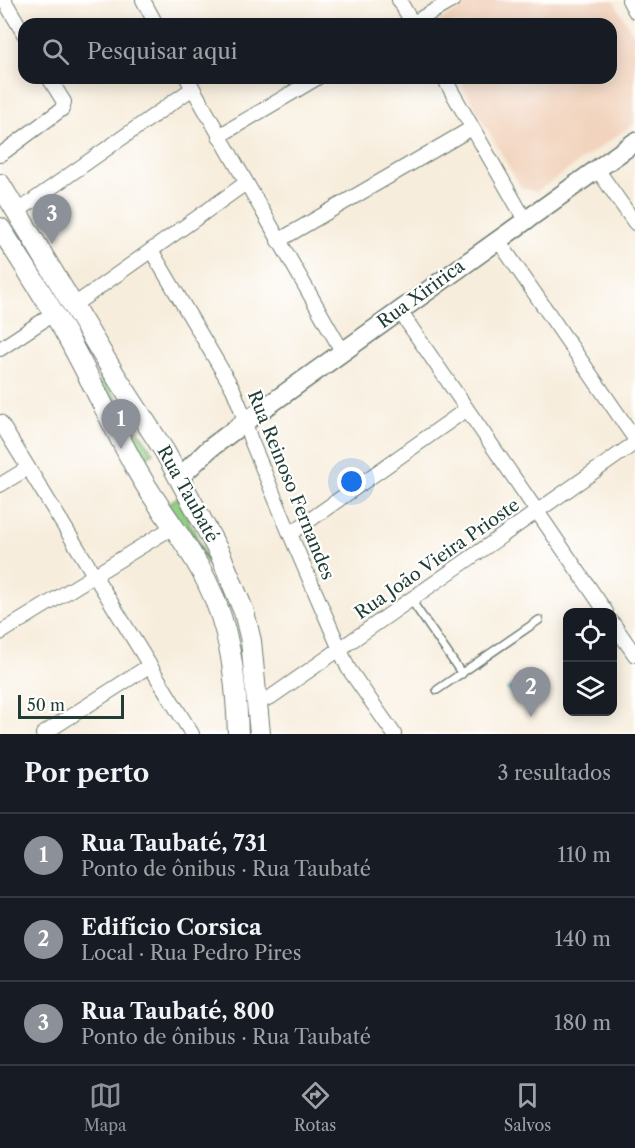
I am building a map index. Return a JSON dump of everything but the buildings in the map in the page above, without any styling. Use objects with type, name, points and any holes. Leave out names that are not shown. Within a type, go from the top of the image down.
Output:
[{"type":"main road","name":"Rua Taubaté","points":[[0,184],[115,375],[176,470],[221,556],[244,612],[252,641],[260,734]]},
{"type":"main road","name":"Rua Taubaté","points":[[0,228],[53,314],[151,495],[206,579],[222,615],[232,656],[236,683],[238,734]]},
{"type":"main road","points":[[91,382],[90,370],[96,365],[104,365],[110,373],[115,375]]},
{"type":"main road","points":[[151,495],[158,496],[169,492],[178,483],[176,470]]},
{"type":"street","points":[[4,0],[18,24]]},
{"type":"street","points":[[399,0],[409,18]]},
{"type":"street","points":[[422,18],[453,0]]},
{"type":"street","points":[[629,0],[635,11]]},
{"type":"street","points":[[147,1],[154,18]]},
{"type":"street","points":[[0,155],[62,109],[64,102],[53,84]]},
{"type":"street","points":[[18,211],[189,84]]},
{"type":"street","points":[[191,84],[342,351]]},
{"type":"street","points":[[219,136],[307,84]]},
{"type":"street","points":[[447,84],[525,220]]},
{"type":"street","points":[[278,241],[472,128]]},
{"type":"street","name":"Rua Xiririca","points":[[176,470],[209,449],[635,142]]},
{"type":"street","points":[[597,169],[635,224]]},
{"type":"street","points":[[74,305],[246,183]]},
{"type":"street","points":[[498,240],[635,441]]},
{"type":"street","name":"Rua Reinoso Fernandes","points":[[151,250],[233,389],[290,534],[348,668],[394,734]]},
{"type":"street","points":[[399,310],[603,608]]},
{"type":"street","points":[[0,349],[53,314]]},
{"type":"street","points":[[290,534],[467,409]]},
{"type":"street","points":[[0,422],[192,734]]},
{"type":"street","name":"Rua João Vieira Prioste","points":[[258,702],[271,697],[339,650],[635,441]]},
{"type":"street","points":[[0,484],[28,468]]},
{"type":"street","points":[[0,633],[173,527]]},
{"type":"street","points":[[617,629],[635,655]]},
{"type":"street","points":[[43,734],[149,666]]},
{"type":"lane","points":[[411,600],[462,674]]},
{"type":"lane","points":[[437,690],[539,620]]},
{"type":"shaded area","points":[[475,0],[613,0],[635,37],[635,123],[536,192],[521,188],[461,84],[617,84],[617,18],[444,18]]},
{"type":"green space","points":[[97,369],[153,453],[140,461],[103,389]]},
{"type":"green space","points":[[178,497],[210,566],[166,505]]},
{"type":"water","points":[[521,679],[531,693],[518,703],[507,689]]},
{"type":"place","name":"Rua Taubaté, 800","points":[[52,244]]},
{"type":"place","name":"Rua Taubaté, 731","points":[[121,449]]},
{"type":"place","name":"Edifício Corsica","points":[[531,717]]}]
